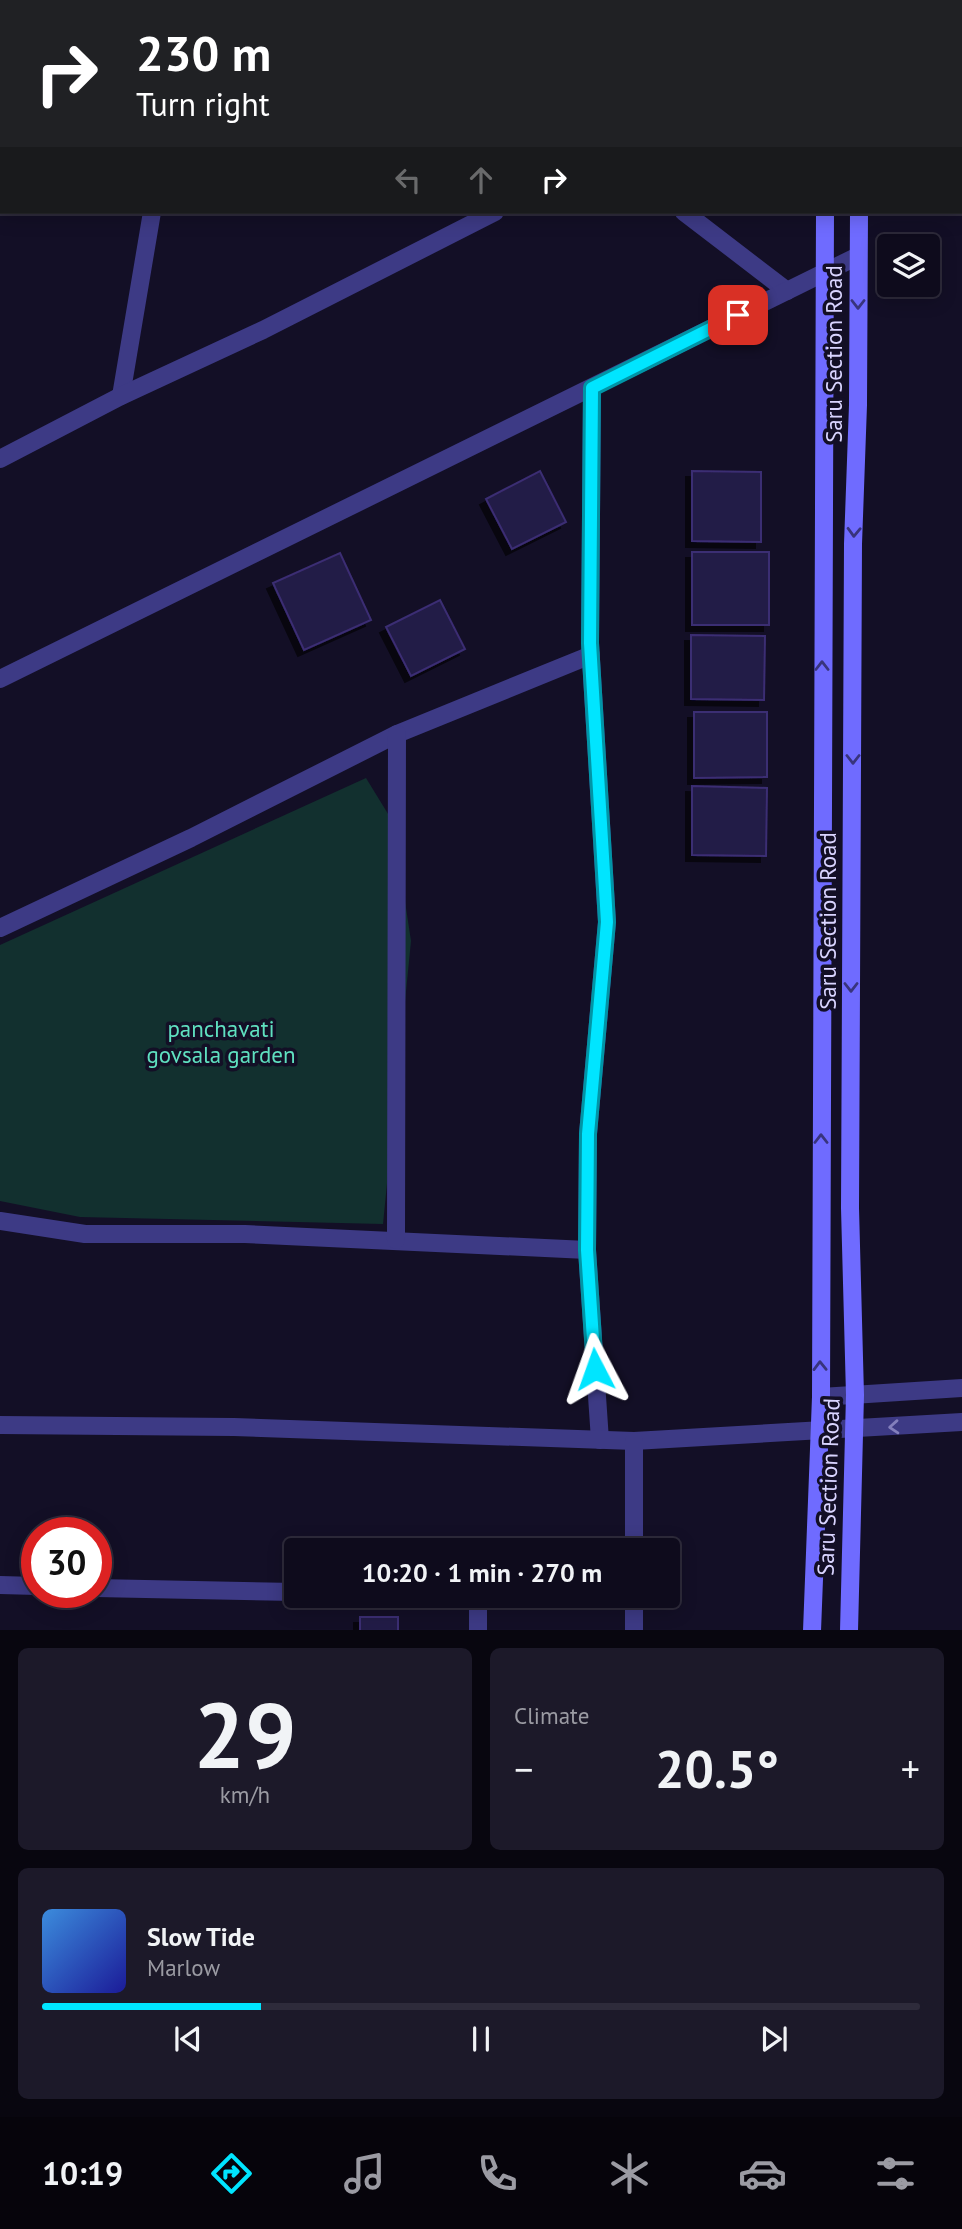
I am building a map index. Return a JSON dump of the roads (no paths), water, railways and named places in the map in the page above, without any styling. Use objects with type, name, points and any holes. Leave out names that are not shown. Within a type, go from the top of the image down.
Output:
[{"type":"street","points":[[121,396],[152,214]]},
{"type":"street","points":[[0,460],[121,396],[263,330],[491,214]]},
{"type":"street","points":[[687,214],[787,291]]},
{"type":"street","name":"Saru Section Road","points":[[812,1630],[821,1396],[825,214]]},
{"type":"street","name":"Saru Section Road","points":[[849,1630],[855,1429],[850,1194],[859,214]]},
{"type":"street","points":[[0,679],[858,256]]},
{"type":"street","points":[[592,388],[591,655],[607,922],[588,1134],[587,1250],[600,1440]]},
{"type":"street","points":[[0,928],[191,838],[397,734],[591,655]]},
{"type":"street","points":[[396,1240],[397,734]]},
{"type":"street","points":[[0,1221],[85,1234],[245,1234],[587,1250]]},
{"type":"street","points":[[821,1396],[962,1388]]},
{"type":"street","points":[[0,1425],[234,1427],[634,1441],[962,1422]]},
{"type":"street","points":[[634,1441],[634,1538]]},
{"type":"street","points":[[0,1585],[21,1586]]},
{"type":"street","points":[[112,1588],[284,1592]]},
{"type":"street","points":[[478,1608],[478,1630]]},
{"type":"street","points":[[634,1608],[635,1630]]},
{"type":"park label","name":"panchavati govsala garden","points":[[221,1041]]}]
